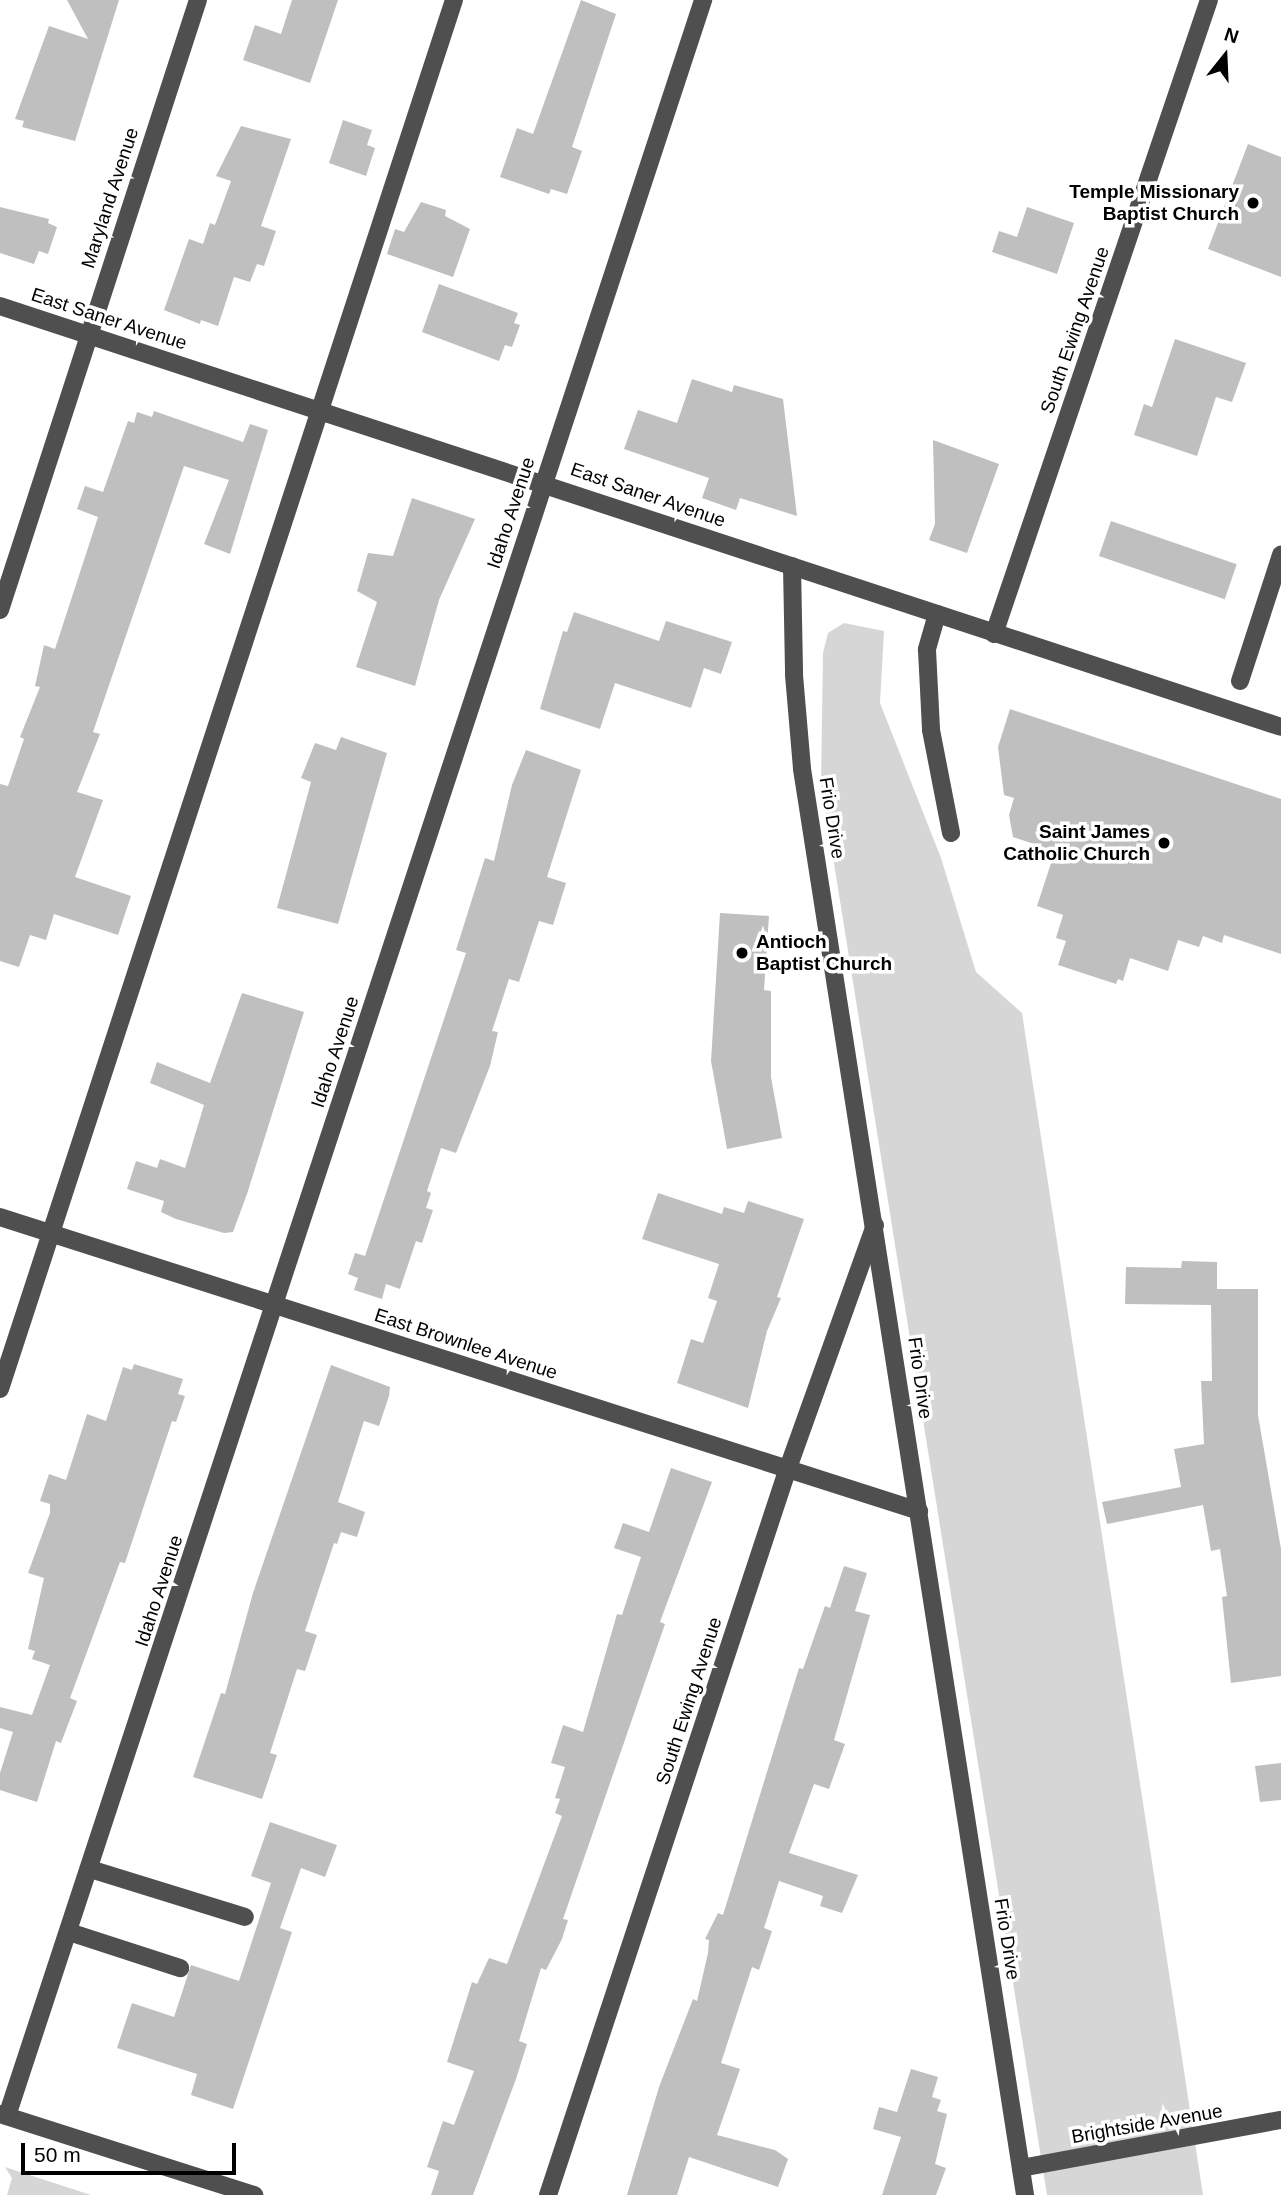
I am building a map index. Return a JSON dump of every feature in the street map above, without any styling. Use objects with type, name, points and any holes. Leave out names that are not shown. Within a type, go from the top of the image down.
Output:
[{"type":"street","name":"Maryland Avenue","points":[[0,610],[198,0]]},
{"type":"street","points":[[0,1389],[454,0]]},
{"type":"street","name":"Idaho Avenue","points":[[4,2115],[90,1869],[702,0]]},
{"type":"street","name":"South Ewing Avenue","points":[[995,634],[1209,0]]},
{"type":"street","name":"East Saner Avenue","points":[[0,306],[543,482],[1281,727]]},
{"type":"street","points":[[1240,681],[1281,555]]},
{"type":"street","name":"Frio Drive","points":[[792,566],[794,675],[802,769],[876,1222],[1025,2195]]},
{"type":"street","points":[[937,614],[927,650],[931,730],[951,833]]},
{"type":"street","name":"East Brownlee Avenue","points":[[0,1217],[919,1511]]},
{"type":"street","name":"South Ewing Avenue","points":[[548,2195],[788,1471],[876,1222]]},
{"type":"street","points":[[90,1869],[245,1917]]},
{"type":"street","points":[[69,1932],[180,1968]]},
{"type":"street","points":[[4,2115],[254,2195]]},
{"type":"street","name":"Brightside Avenue","points":[[1021,2168],[1281,2120]]},
{"type":"shaded area","points":[[844,623],[884,631],[880,703],[941,858],[976,972],[1022,1013],[1203,2195],[1047,2195],[821,782],[823,653],[828,633]]},
{"type":"shaded area","points":[[5,2167],[91,2195],[7,2195],[12,2178]]},
{"type":"building","points":[[67,0],[119,0],[75,141],[22,127],[24,121],[15,119],[49,26],[88,39]]},
{"type":"building","points":[[292,0],[338,0],[310,83],[243,60],[255,25],[281,34]]},
{"type":"building","points":[[581,0],[616,14],[572,147],[582,151],[567,194],[551,189],[549,194],[500,177],[517,128],[533,134]]},
{"type":"building","points":[[343,120],[372,130],[367,145],[375,148],[366,176],[329,163]]},
{"type":"building","points":[[241,126],[291,139],[261,226],[276,231],[264,266],[257,264],[250,282],[234,277],[218,326],[201,320],[200,324],[164,310],[189,239],[203,244],[210,223],[215,225],[231,181],[216,176]]},
{"type":"building","name":"Temple Missionary Baptist Church","points":[[1248,144],[1281,157],[1281,277],[1208,249]]},
{"type":"building","points":[[421,202],[446,210],[445,216],[470,229],[453,277],[387,254],[395,229],[404,232]]},
{"type":"building","points":[[0,207],[49,219],[48,223],[57,227],[48,254],[39,251],[34,264],[0,253]]},
{"type":"building","points":[[1027,207],[1074,223],[1057,274],[992,252],[999,231],[1017,237]]},
{"type":"building","points":[[439,284],[518,313],[514,323],[520,325],[512,347],[505,345],[499,361],[422,332]]},
{"type":"building","points":[[1175,339],[1246,363],[1232,402],[1216,397],[1197,456],[1134,435],[1144,404],[1152,407]]},
{"type":"building","points":[[692,379],[732,392],[734,385],[783,399],[797,516],[740,498],[736,510],[702,498],[709,478],[624,449],[638,410],[677,423]]},
{"type":"building","points":[[154,411],[243,442],[250,424],[268,430],[230,554],[204,544],[229,480],[184,466],[93,732],[100,734],[77,792],[103,800],[75,877],[131,896],[118,935],[54,914],[46,940],[30,935],[19,967],[0,961],[0,784],[8,786],[24,739],[20,737],[40,687],[35,686],[44,645],[55,649],[98,517],[77,509],[85,486],[103,492],[128,421],[134,423],[137,412],[152,417]]},
{"type":"building","points":[[933,440],[999,464],[967,553],[929,540],[935,524]]},
{"type":"building","points":[[412,498],[475,519],[439,600],[415,686],[356,667],[377,602],[357,591],[368,553],[393,556]]},
{"type":"building","points":[[1111,521],[1237,564],[1225,599],[1099,556]]},
{"type":"building","points":[[574,612],[659,641],[666,621],[732,642],[721,674],[704,668],[691,708],[615,683],[600,729],[540,709],[563,631],[567,632]]},
{"type":"building","name":"Saint James Catholic Church","points":[[1010,709],[1281,799],[1281,954],[1224,935],[1222,943],[1203,936],[1199,947],[1178,940],[1168,971],[1130,958],[1123,981],[1118,979],[1116,984],[1058,965],[1066,941],[1056,938],[1063,915],[1037,906],[1055,851],[1013,837],[1009,815],[1014,798],[1004,795],[998,747]]},
{"type":"building","points":[[341,737],[387,753],[338,924],[277,908],[311,782],[301,778],[315,743],[336,750]]},
{"type":"building","points":[[526,750],[581,770],[547,877],[566,883],[553,925],[539,921],[519,982],[509,979],[492,1031],[498,1032],[490,1066],[456,1153],[441,1148],[427,1191],[431,1193],[426,1208],[433,1210],[422,1243],[416,1241],[400,1289],[386,1284],[382,1299],[354,1290],[358,1278],[348,1274],[355,1253],[365,1256],[466,953],[456,950],[485,858],[494,861],[512,785]]},
{"type":"building","points":[[720,913],[769,916],[764,990],[771,991],[771,1077],[782,1138],[727,1149],[711,1061]]},
{"type":"building","points":[[242,993],[304,1012],[247,1194],[233,1232],[224,1233],[176,1219],[161,1212],[164,1201],[127,1189],[136,1161],[157,1168],[160,1159],[185,1168],[204,1105],[150,1083],[157,1062],[210,1083]]},
{"type":"building","points":[[658,1193],[722,1214],[724,1207],[744,1213],[748,1201],[804,1219],[777,1297],[781,1298],[767,1331],[748,1408],[677,1383],[691,1339],[703,1343],[717,1301],[708,1298],[719,1264],[642,1239]]},
{"type":"building","points":[[1182,1261],[1217,1262],[1217,1289],[1258,1289],[1258,1415],[1281,1549],[1281,1676],[1231,1683],[1222,1597],[1227,1596],[1220,1549],[1211,1551],[1203,1505],[1107,1524],[1102,1502],[1181,1487],[1174,1449],[1204,1444],[1201,1381],[1212,1381],[1211,1305],[1125,1304],[1126,1267],[1181,1268]]},
{"type":"building","points":[[134,1364],[183,1379],[178,1394],[185,1396],[176,1422],[172,1421],[125,1563],[120,1562],[70,1698],[77,1701],[61,1743],[56,1741],[37,1802],[0,1790],[0,1773],[13,1732],[0,1728],[0,1707],[32,1715],[50,1665],[32,1659],[35,1651],[28,1649],[44,1578],[28,1573],[50,1513],[50,1504],[40,1501],[49,1474],[66,1480],[87,1414],[106,1421],[123,1367],[132,1370]]},
{"type":"building","points":[[331,1365],[390,1387],[389,1396],[379,1426],[364,1421],[338,1502],[365,1512],[357,1537],[341,1532],[337,1544],[334,1543],[305,1631],[317,1635],[305,1671],[297,1669],[270,1753],[277,1755],[262,1799],[193,1777],[221,1693],[225,1694],[253,1593]]},
{"type":"building","points":[[671,1468],[712,1482],[660,1622],[665,1624],[563,1919],[568,1920],[562,1939],[546,1970],[541,1968],[519,2041],[527,2044],[516,2079],[473,2195],[431,2195],[439,2171],[427,2167],[443,2121],[454,2125],[474,2071],[447,2062],[472,1982],[477,1984],[489,1958],[507,1964],[562,1816],[555,1813],[560,1799],[555,1798],[565,1767],[551,1763],[563,1725],[583,1732],[617,1614],[622,1615],[641,1557],[614,1548],[623,1523],[649,1532]]},
{"type":"building","points":[[844,1566],[867,1573],[855,1611],[870,1615],[834,1740],[845,1744],[829,1789],[814,1784],[789,1853],[858,1875],[842,1913],[820,1906],[823,1896],[779,1881],[764,1928],[772,1931],[759,1970],[752,1967],[721,2063],[740,2069],[717,2135],[775,2150],[788,2159],[778,2187],[689,2157],[677,2195],[627,2195],[659,2087],[693,1999],[697,2001],[708,1953],[709,1940],[705,1939],[718,1913],[723,1915],[799,1668],[803,1669],[825,1606],[830,1608]]},
{"type":"building","points":[[1281,1763],[1281,1800],[1260,1802],[1255,1766]]},
{"type":"building","points":[[270,1822],[337,1845],[325,1877],[301,1868],[280,1928],[292,1932],[233,2109],[191,2095],[197,2074],[117,2048],[132,2003],[174,2017],[191,1965],[239,1981],[271,1883],[251,1876]]},
{"type":"building","points":[[911,2069],[938,2077],[932,2097],[941,2100],[937,2111],[947,2114],[935,2164],[946,2168],[936,2195],[882,2195],[901,2137],[873,2129],[879,2107],[897,2112]]},
{"type":"place","name":"Temple Missionary Baptist Church","points":[[1253,203]]},
{"type":"place","name":"Saint James Catholic Church","points":[[1164,843]]},
{"type":"place","name":"Antioch Baptist Church","points":[[742,953]]}]
